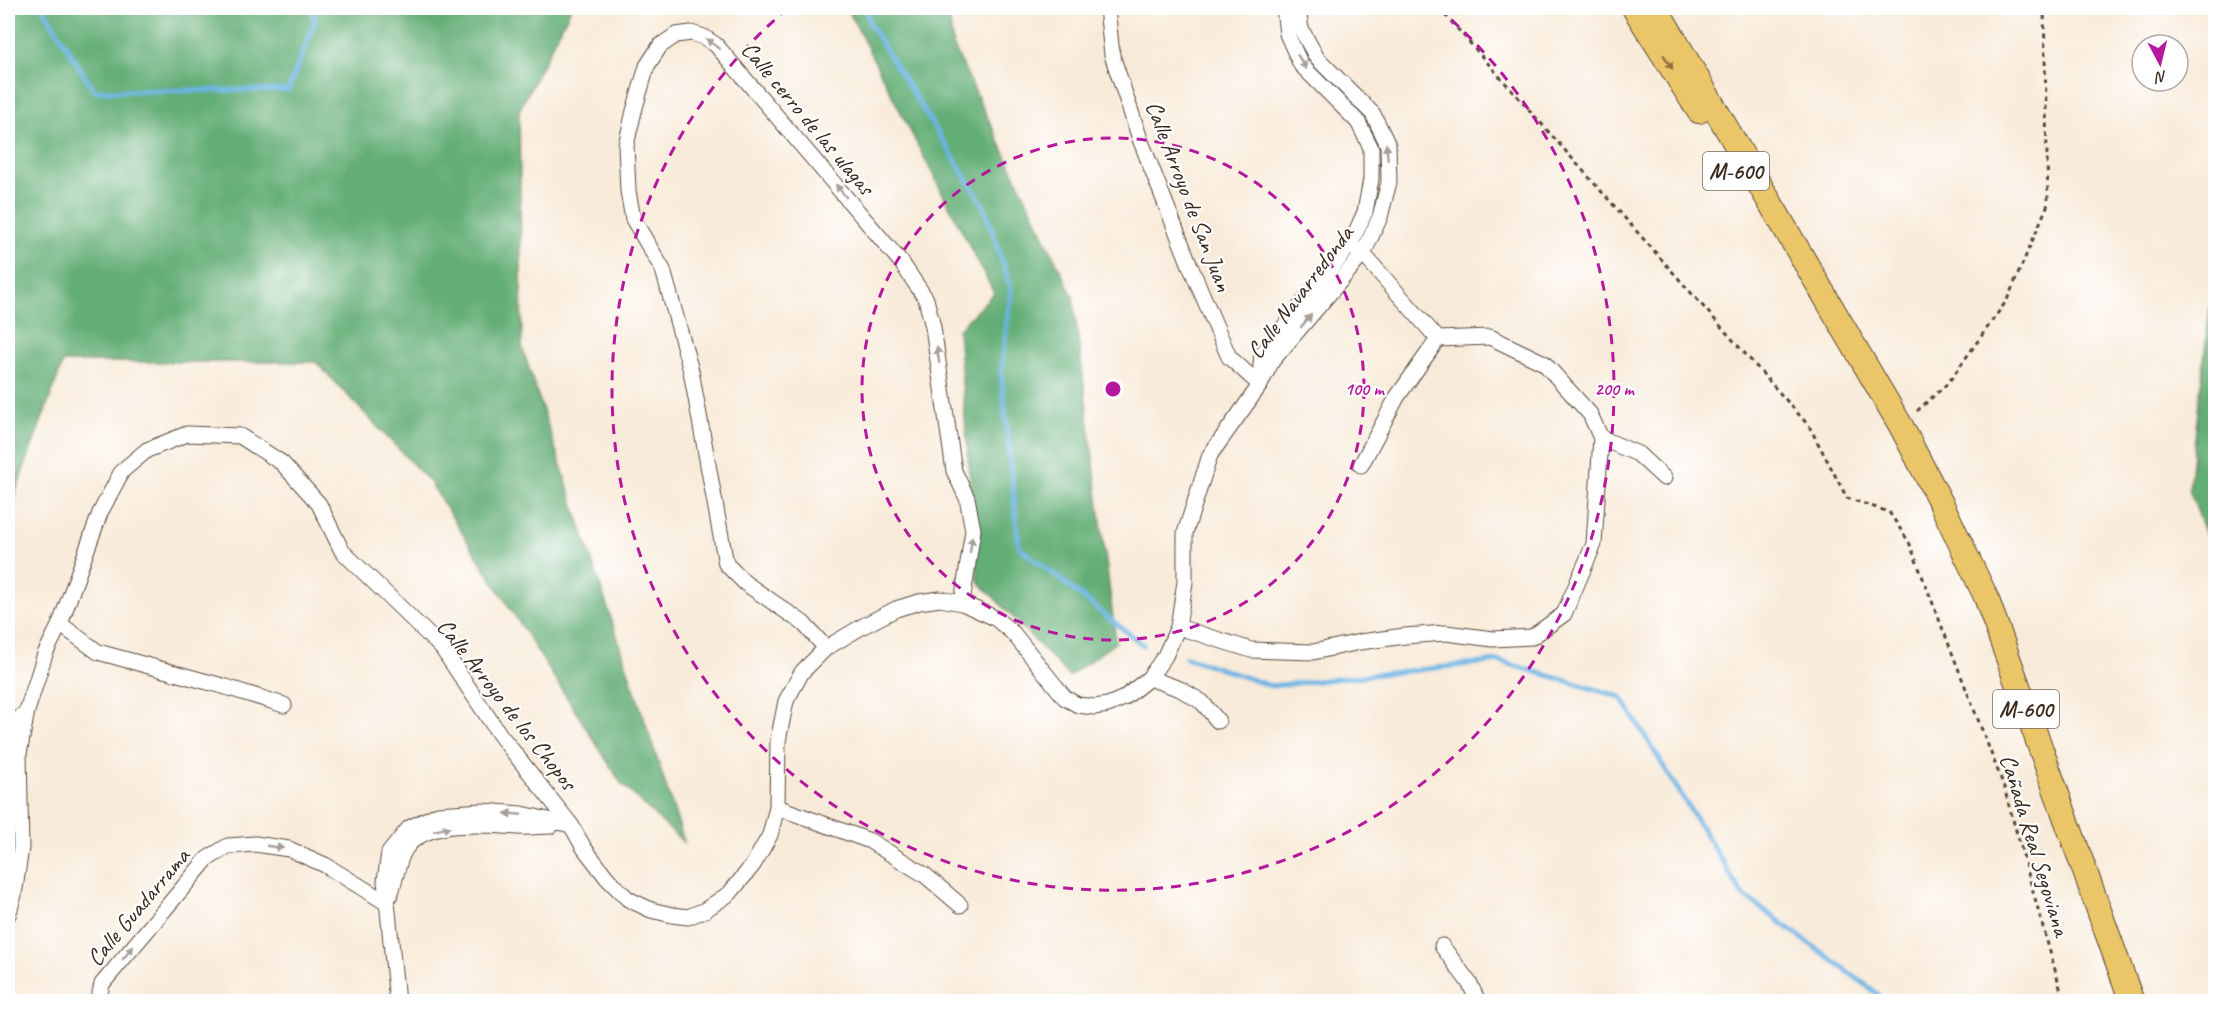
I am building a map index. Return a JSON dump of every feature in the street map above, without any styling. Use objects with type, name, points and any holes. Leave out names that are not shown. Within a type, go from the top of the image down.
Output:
[{"type":"highway","name":"M-600","points":[[1640,9],[1749,190],[1841,325],[1900,426],[1942,505],[1986,597],[2132,1002]]},
{"type":"street","name":"Calle Arroyo de San Juan","points":[[1107,8],[1112,55],[1140,139],[1196,278],[1229,357],[1260,385]]},
{"type":"street","name":"Calle Navarredonda","points":[[1284,8],[1287,34],[1301,65],[1358,122],[1371,148],[1371,179],[1357,250]]},
{"type":"street","name":"Calle Navarredonda","points":[[571,825],[606,878],[628,899],[651,910],[672,915],[688,917],[705,910],[730,893],[753,865],[770,835],[777,807],[778,741],[786,701],[802,672],[826,648],[896,609],[919,602],[940,599],[962,603],[995,618],[1013,633],[1065,698],[1078,705],[1094,707],[1108,705],[1124,698],[1149,678],[1165,656],[1178,627],[1185,582],[1185,533],[1210,454],[1260,385],[1262,354],[1357,250],[1380,217],[1389,182],[1388,145],[1373,114],[1317,58],[1301,29],[1299,8]]},
{"type":"street","name":"Calle cerro de las ulagas","points":[[826,648],[803,623],[746,583],[726,564],[691,370],[663,270],[633,219],[628,191],[626,145],[647,66],[660,46],[676,35],[691,33],[704,37],[716,45],[901,262],[926,299],[935,336],[954,471],[967,498],[973,530],[962,603]]},
{"type":"street","points":[[1178,627],[1251,650],[1313,652],[1360,642],[1446,633],[1493,639],[1532,637],[1564,614],[1594,544],[1601,438],[1590,414],[1544,363],[1490,337],[1438,339],[1357,250]]},
{"type":"street","points":[[1361,465],[1397,397],[1438,339]]},
{"type":"street","name":"Calle Arroyo de los Chopos","points":[[8,915],[14,895],[21,848],[19,754],[27,711],[45,654],[60,624],[100,513],[123,471],[147,450],[187,434],[240,436],[282,463],[319,504],[342,551],[442,648],[500,735],[571,825]]},
{"type":"street","points":[[1601,438],[1638,454],[1664,478]]},
{"type":"street","points":[[60,624],[98,652],[284,705]]},
{"type":"street","points":[[1149,678],[1180,689],[1202,702],[1218,721]]},
{"type":"street","points":[[8,730],[27,711]]},
{"type":"street","points":[[777,807],[870,841],[925,875],[960,905]]},
{"type":"street","points":[[397,1002],[385,881],[389,853],[409,828],[438,814],[482,811],[512,813],[571,825]]},
{"type":"street","name":"Calle Guadarrama","points":[[98,1002],[102,984],[207,859],[228,846],[255,844],[289,849],[326,865],[387,903]]},
{"type":"street","points":[[1442,946],[1470,984],[1478,1002]]},
{"type":"path","name":"Cañada Real Segoviana","points":[[1439,8],[1809,426],[1847,498],[1889,512],[1910,542],[2003,784],[2064,1002]]},
{"type":"path","points":[[1900,426],[1948,383],[2007,300],[2048,204],[2044,8]]},
{"type":"green space","points":[[8,8],[571,8],[519,111],[522,347],[685,844],[621,783],[430,482],[316,362],[63,362],[8,512]]},
{"type":"green space","points":[[847,8],[948,8],[953,45],[1073,297],[1116,642],[1069,676],[978,581],[958,330],[994,293]]},
{"type":"green space","points":[[2212,291],[2216,291],[2215,558],[2189,489]]},
{"type":"waterway","points":[[43,8],[94,91],[288,90],[315,22],[311,8]]},
{"type":"waterway","points":[[866,8],[870,25],[984,206],[1011,289],[1001,373],[1019,547],[1143,645]]},
{"type":"waterway","points":[[1186,657],[1271,686],[1499,661],[1621,697],[1742,894],[1878,994],[1881,1002]]}]
